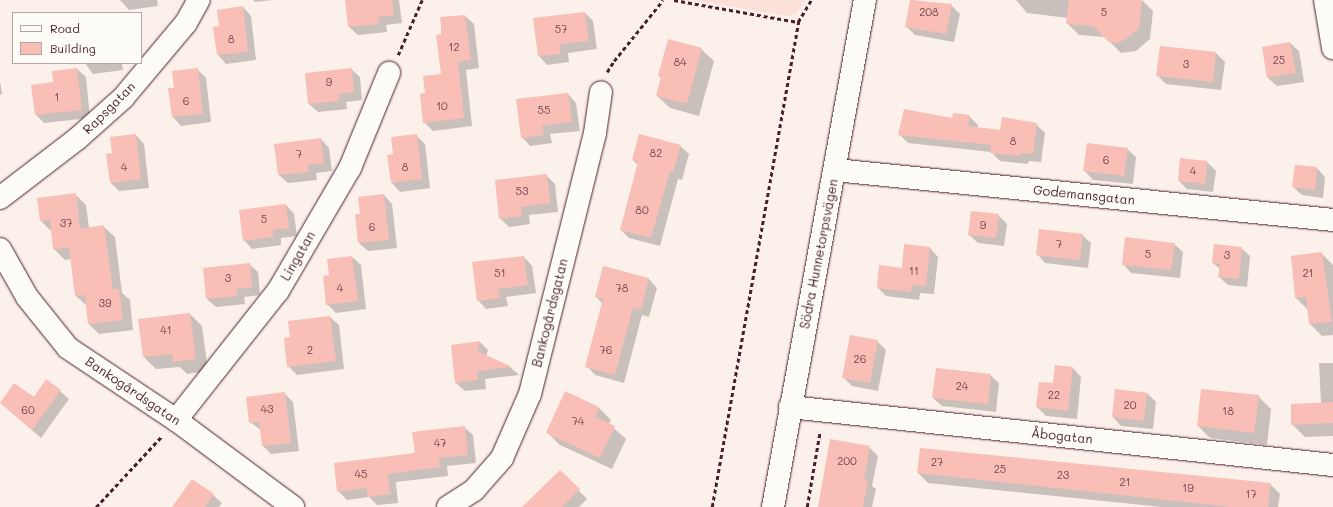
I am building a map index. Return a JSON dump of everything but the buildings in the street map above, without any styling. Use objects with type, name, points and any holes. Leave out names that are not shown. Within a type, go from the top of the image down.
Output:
[{"type":"street","name":"Rapsgatan","points":[[0,198],[77,139],[123,98],[186,23],[199,0]]},
{"type":"street","name":"Södra Hunnetorpsvägen","points":[[773,507],[865,0]]},
{"type":"street","points":[[1325,0],[1333,48]]},
{"type":"street","name":"Lingatan","points":[[176,420],[278,290],[350,168],[389,73]]},
{"type":"street","name":"Bankogårdsgatan","points":[[448,507],[474,490],[502,458],[530,394],[595,133],[601,92]]},
{"type":"street","name":"Godemansgatan","points":[[835,170],[1333,220]]},
{"type":"street","name":"Bankogårdsgatan","points":[[0,249],[27,297],[68,348],[176,420],[293,507]]},
{"type":"street","name":"Åbogatan","points":[[790,407],[1333,464]]},
{"type":"path","points":[[389,73],[422,0]]},
{"type":"path","points":[[601,92],[614,60],[663,0]]},
{"type":"path","points":[[674,0],[798,22]]},
{"type":"path","points":[[712,507],[798,22],[811,0]]},
{"type":"path","points":[[807,507],[824,411]]},
{"type":"path","points":[[96,507],[176,420]]},
{"type":"shaded area","points":[[691,0],[806,0],[796,14],[786,16]]}]
